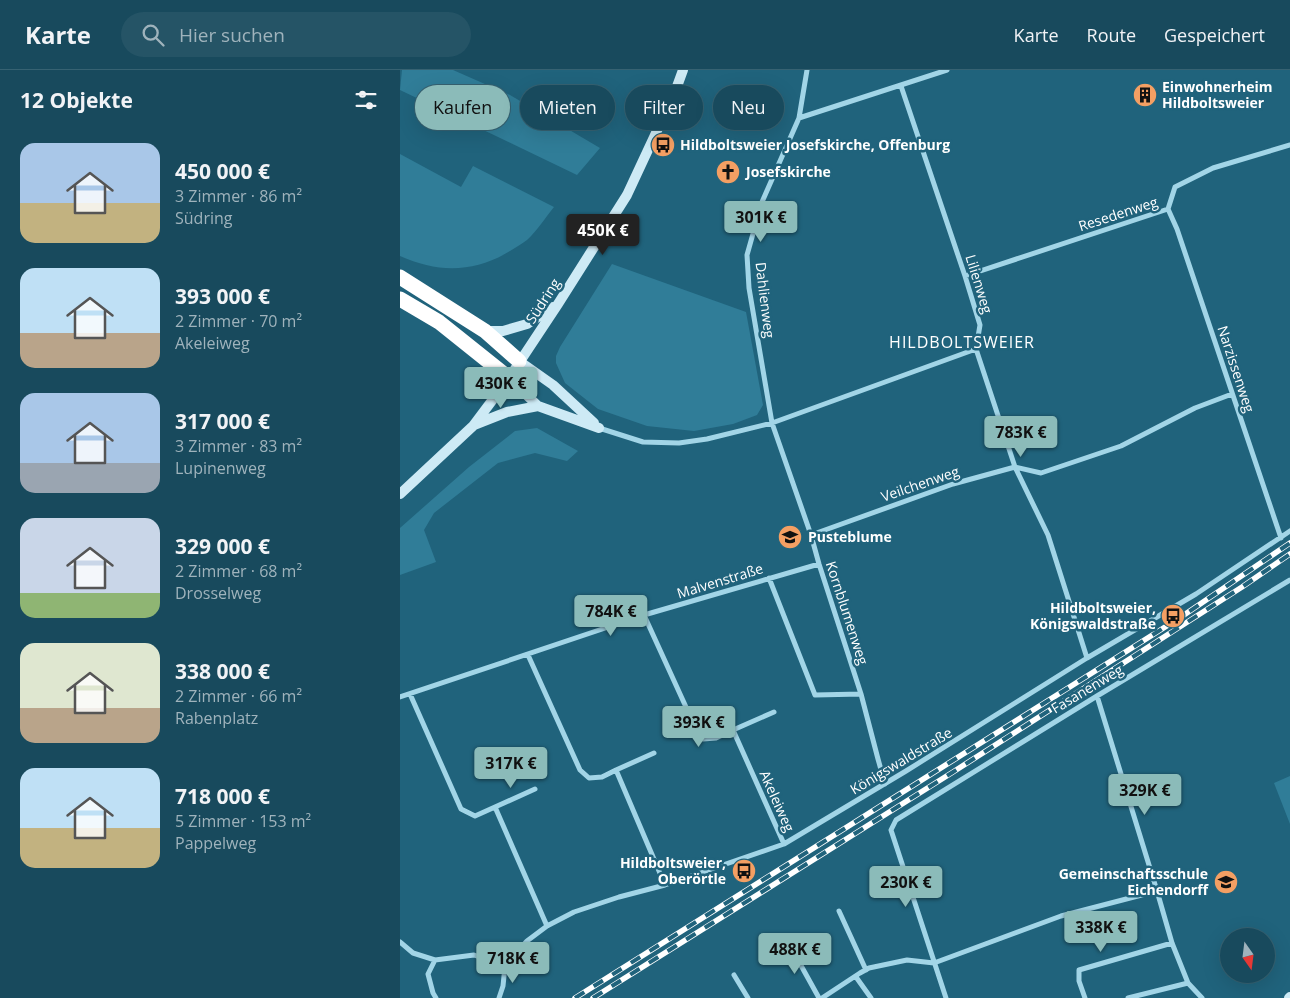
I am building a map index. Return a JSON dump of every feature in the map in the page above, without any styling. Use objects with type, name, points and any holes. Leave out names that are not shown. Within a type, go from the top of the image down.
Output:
[{"type":"highway","points":[[400,277],[485,331],[520,361]]},
{"type":"highway","points":[[400,299],[439,322],[509,378]]},
{"type":"street","name":"Südring","points":[[400,494],[473,426],[509,378],[627,195],[675,92],[683,70]]},
{"type":"street","name":"Dahlienweg","points":[[772,423],[750,288],[747,255],[762,202],[799,118],[806,70]]},
{"type":"street","points":[[799,118],[947,70]]},
{"type":"street","name":"Lilienweg","points":[[901,86],[980,325],[976,349],[1015,467],[1048,534],[1088,658]]},
{"type":"street","name":"Resedenweg","points":[[965,276],[1168,209],[1175,187],[1214,168],[1290,145]]},
{"type":"street","name":"Narzissenweg","points":[[1168,209],[1177,229],[1281,538]]},
{"type":"street","points":[[485,331],[503,331],[527,324],[558,304]]},
{"type":"street","points":[[509,378],[538,406],[643,442],[679,443],[707,439],[772,423],[976,349]]},
{"type":"street","points":[[520,361],[553,386],[598,428]]},
{"type":"street","name":"Veilchenweg","points":[[812,535],[953,484],[1015,467],[1041,472],[1121,446],[1194,408],[1232,394]]},
{"type":"street","points":[[473,426],[507,412],[538,406]]},
{"type":"street","name":"Kornblumenweg","points":[[772,423],[812,535],[819,564],[861,694],[885,784]]},
{"type":"street","name":"Königswaldstraße","points":[[505,966],[526,941],[547,926],[574,912],[619,897],[665,885],[784,844],[1196,594],[1290,531]]},
{"type":"street","name":"Malvenstraße","points":[[400,697],[644,615],[819,564]]},
{"type":"street","points":[[769,578],[815,696],[861,694]]},
{"type":"street","name":"Fasanenweg","points":[[934,963],[891,830],[896,820],[1290,580]]},
{"type":"street","points":[[644,615],[696,729],[703,739],[716,738],[774,712]]},
{"type":"street","points":[[528,655],[580,770],[589,778],[602,777],[654,753]]},
{"type":"street","points":[[410,694],[461,808],[475,816],[535,789]]},
{"type":"street","points":[[1097,696],[1172,943],[1188,983],[1202,998]]},
{"type":"street","name":"Akeleiweg","points":[[733,730],[784,844]]},
{"type":"street","points":[[616,770],[665,885]]},
{"type":"street","points":[[495,807],[547,926]]},
{"type":"street","points":[[788,942],[821,998],[866,970],[907,960],[934,963],[1061,916],[1157,891]]},
{"type":"street","points":[[839,911],[866,970]]},
{"type":"street","points":[[400,942],[413,953],[435,960],[474,955],[505,966],[503,986],[499,998]]},
{"type":"street","points":[[1085,998],[1079,981],[1079,970],[1172,943]]},
{"type":"street","points":[[435,960],[428,974],[436,998]]},
{"type":"street","points":[[934,963],[946,998]]},
{"type":"street","points":[[734,975],[748,998]]},
{"type":"street","points":[[856,977],[871,998]]},
{"type":"street","points":[[1128,998],[1188,983]]},
{"type":"shaded area","points":[[402,70],[453,70],[487,85],[415,85],[415,97],[400,90]]},
{"type":"shaded area","points":[[510,95],[520,101],[520,130],[569,130],[600,148],[577,175],[483,130],[510,130]]},
{"type":"shaded area","points":[[400,154],[461,187],[473,166],[554,207],[538,229],[527,240],[496,258],[469,267],[456,268],[442,268],[414,262],[400,256]]},
{"type":"shaded area","points":[[612,264],[746,312],[763,405],[757,415],[733,424],[694,431],[647,426],[598,409],[565,383],[556,363],[556,356]]},
{"type":"shaded area","points":[[537,428],[578,451],[567,461],[535,453],[498,463],[434,513],[424,530],[436,562],[400,575],[400,528],[469,467],[515,431]]},
{"type":"shaded area","points":[[1290,776],[1290,824],[1274,783]]},
{"type":"railway","points":[[575,998],[1181,617],[1290,543]]},
{"type":"railway","points":[[593,998],[953,772],[1242,587],[1290,554]]},
{"type":"place","name":"Einwohnerheim Hildboltsweier","points":[[1145,95]]},
{"type":"place","name":"Hildboltsweier Josefskirche, Offenburg","points":[[663,145]]},
{"type":"place","name":"Josefskirche","points":[[728,172]]},
{"type":"place","name":"Pusteblume","points":[[790,537]]},
{"type":"place","name":"Hildboltsweier, Königswaldstraße","points":[[1173,616]]},
{"type":"place","name":"Hildboltsweier, Oberörtle","points":[[744,871]]},
{"type":"place","name":"Gemeinschaftsschule Eichendorff","points":[[1226,882]]},
{"type":"district","name":"HILDBOLTSWEIER","points":[[962,342]]}]
